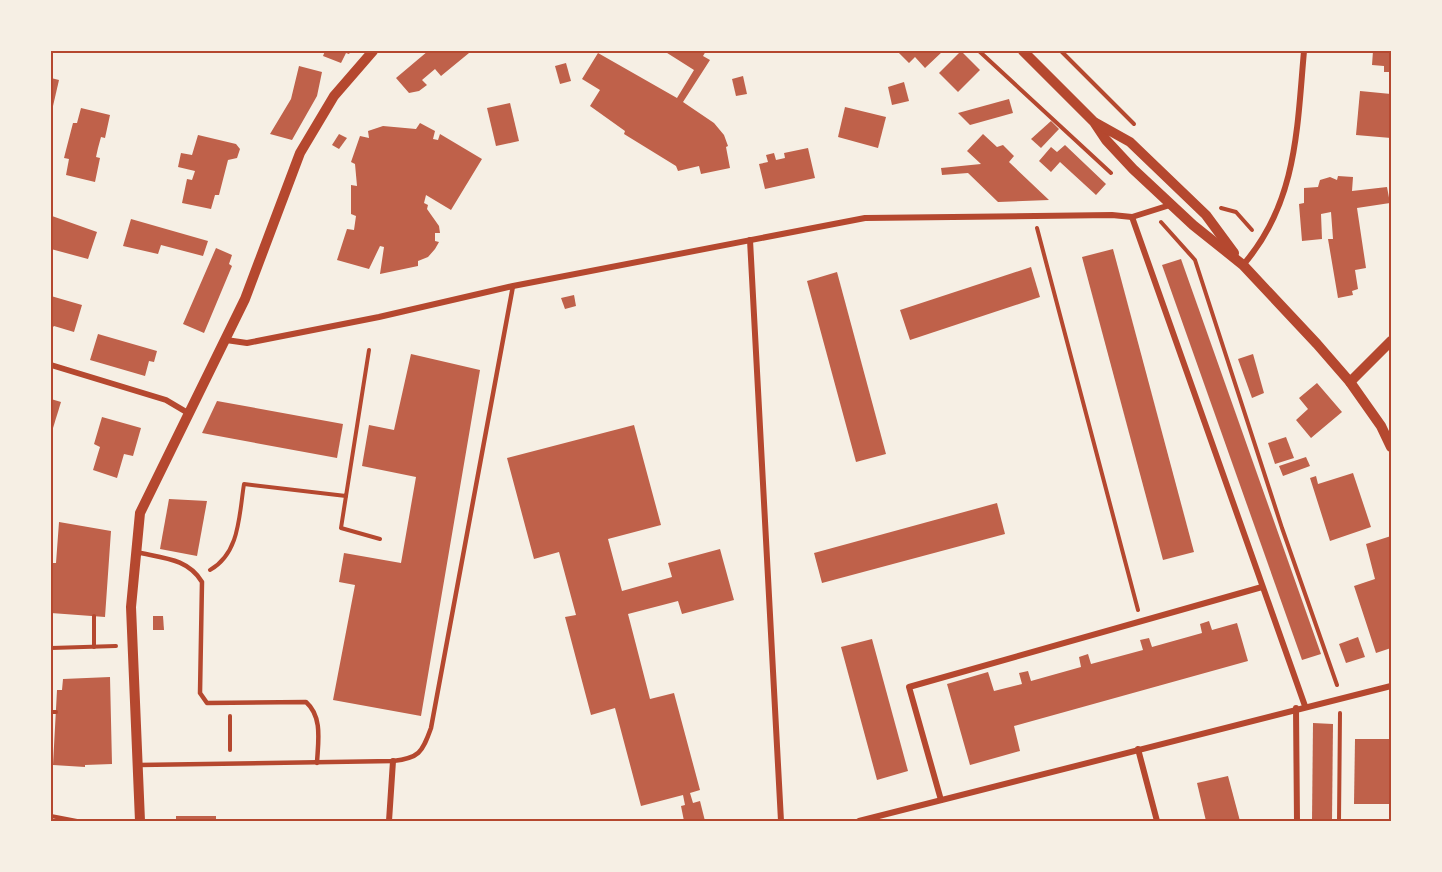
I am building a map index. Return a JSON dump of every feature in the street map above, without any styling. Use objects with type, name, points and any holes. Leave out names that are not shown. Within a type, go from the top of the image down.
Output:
[{"type":"street","points":[[140,821],[130,607],[140,513],[245,299],[300,153],[334,96],[373,51]]},
{"type":"street","points":[[1023,51],[1094,122],[1113,147],[1170,205],[1243,265]]},
{"type":"street","points":[[1243,265],[1263,242],[1284,194],[1295,155],[1304,51]]},
{"type":"street","points":[[1094,122],[1130,142],[1206,215],[1243,265],[1350,382],[1381,426],[1391,447]]},
{"type":"street","points":[[226,340],[247,343],[379,317],[513,286],[865,218],[1132,217],[1170,205]]},
{"type":"street","points":[[1132,217],[1305,706]]},
{"type":"street","points":[[750,240],[781,821]]},
{"type":"street","points":[[1350,382],[1391,341]]},
{"type":"street","points":[[51,365],[166,400],[188,413]]},
{"type":"street","points":[[941,800],[909,687],[1262,587]]},
{"type":"street","points":[[859,821],[1296,708],[1391,686]]},
{"type":"street","points":[[1296,708],[1297,821]]},
{"type":"street","points":[[1138,749],[1157,821]]},
{"type":"street","points":[[389,821],[393,761]]},
{"type":"lane","points":[[137,765],[393,761],[411,759],[424,749],[431,728],[513,286]]},
{"type":"lane","points":[[136,552],[185,563],[202,582],[200,693],[207,703],[306,702],[312,708],[318,722],[317,763]]},
{"type":"path","points":[[979,51],[1116,178]]},
{"type":"path","points":[[1151,211],[1195,260],[1282,528],[1333,667],[1340,698],[1339,821]]},
{"type":"path","points":[[1034,216],[1141,621]]},
{"type":"path","points":[[369,350],[341,528],[380,539]]},
{"type":"path","points":[[199,577],[222,563],[235,539],[244,484],[346,496]]},
{"type":"path","points":[[94,616],[94,647]]},
{"type":"path","points":[[51,648],[132,646]]},
{"type":"path","points":[[230,703],[230,764]]},
{"type":"path","points":[[51,816],[77,821]]},
{"type":"building","points":[[325,51],[351,51],[349,54],[346,53],[341,63],[323,56]]},
{"type":"building","points":[[428,51],[469,53],[441,76],[435,69],[422,80],[427,85],[419,91],[409,93],[396,78]]},
{"type":"building","points":[[664,51],[706,51],[703,56],[710,60],[683,102],[714,123],[724,135],[728,146],[726,147],[730,168],[701,174],[699,166],[678,171],[676,166],[624,134],[625,131],[590,106],[600,90],[582,79],[598,53],[677,98],[694,70]]},
{"type":"building","points":[[897,51],[943,51],[925,68],[915,57],[909,63]]},
{"type":"building","points":[[961,51],[980,70],[958,92],[939,73]]},
{"type":"building","points":[[1373,51],[1391,51],[1391,72],[1384,72],[1384,66],[1372,65]]},
{"type":"building","points":[[566,63],[571,81],[560,84],[555,66]]},
{"type":"building","points":[[299,66],[322,72],[317,96],[292,140],[270,134],[291,99]]},
{"type":"building","points":[[743,76],[747,94],[736,96],[732,79]]},
{"type":"building","points":[[51,78],[59,80],[53,106],[51,106]]},
{"type":"building","points":[[904,82],[909,101],[892,105],[888,87]]},
{"type":"building","points":[[1360,91],[1391,94],[1391,138],[1356,135]]},
{"type":"building","points":[[1009,99],[1013,113],[970,125],[958,113]]},
{"type":"building","points":[[510,103],[519,141],[496,146],[487,108]]},
{"type":"building","points":[[845,107],[886,117],[878,148],[838,137]]},
{"type":"building","points":[[81,108],[110,115],[105,138],[101,137],[98,148],[96,157],[100,158],[95,182],[66,175],[69,159],[64,158],[73,123],[77,123]]},
{"type":"building","points":[[1051,121],[1059,129],[1041,148],[1031,139]]},
{"type":"building","points":[[420,123],[435,131],[433,139],[438,140],[440,134],[482,159],[451,210],[426,195],[424,203],[428,205],[427,209],[439,226],[440,233],[435,233],[435,241],[439,242],[435,249],[428,257],[418,261],[418,266],[380,274],[384,247],[380,246],[369,269],[337,260],[347,229],[354,230],[356,216],[351,214],[351,185],[357,186],[355,164],[351,162],[360,136],[369,138],[368,131],[383,126],[416,129]]},
{"type":"building","points":[[339,134],[347,138],[339,149],[332,145]]},
{"type":"building","points":[[983,134],[997,147],[1003,145],[1014,156],[1009,162],[1049,200],[998,202],[968,173],[942,175],[941,168],[981,164],[967,151]]},
{"type":"building","points":[[198,135],[236,144],[240,149],[237,158],[228,160],[219,195],[215,195],[211,209],[182,203],[187,179],[192,180],[195,171],[178,167],[181,153],[192,155]]},
{"type":"building","points":[[1065,145],[1106,184],[1096,195],[1060,162],[1051,172],[1039,161],[1051,147],[1057,152]]},
{"type":"building","points":[[808,148],[815,178],[765,189],[759,164],[768,162],[766,155],[774,153],[776,160],[785,158],[784,153]]},
{"type":"building","points":[[1338,176],[1353,177],[1352,191],[1387,187],[1390,203],[1357,208],[1366,268],[1355,270],[1358,289],[1352,291],[1353,295],[1338,298],[1328,239],[1333,239],[1331,212],[1321,214],[1322,239],[1302,241],[1299,204],[1304,203],[1304,188],[1318,187],[1320,180],[1330,177],[1337,180]]},
{"type":"building","points":[[52,216],[97,232],[88,259],[51,249]]},
{"type":"building","points":[[131,219],[208,241],[203,256],[161,245],[158,254],[123,246]]},
{"type":"building","points":[[216,248],[232,255],[229,264],[232,266],[204,333],[183,324]]},
{"type":"building","points":[[1113,249],[1194,552],[1163,560],[1082,257]]},
{"type":"building","points":[[1181,259],[1321,654],[1302,660],[1162,265]]},
{"type":"building","points":[[1031,267],[1040,297],[910,340],[900,310]]},
{"type":"building","points":[[837,272],[886,454],[856,462],[807,281]]},
{"type":"building","points":[[574,295],[576,306],[565,309],[561,298]]},
{"type":"building","points":[[51,296],[82,305],[74,332],[54,326],[51,329]]},
{"type":"building","points":[[98,334],[157,351],[154,362],[149,361],[145,376],[90,360]]},
{"type":"building","points":[[411,354],[480,370],[421,716],[333,700],[355,585],[339,582],[344,553],[401,563],[416,477],[362,466],[369,425],[394,430]]},
{"type":"building","points":[[1253,354],[1264,393],[1252,398],[1238,359]]},
{"type":"building","points":[[1317,383],[1342,412],[1311,438],[1296,420],[1308,409],[1299,398]]},
{"type":"building","points":[[51,399],[61,402],[53,428],[51,428]]},
{"type":"building","points":[[217,401],[343,424],[337,458],[202,433]]},
{"type":"building","points":[[102,417],[141,428],[133,456],[124,454],[117,478],[93,470],[100,447],[94,444]]},
{"type":"building","points":[[634,425],[661,525],[608,539],[622,591],[672,577],[668,563],[720,549],[734,600],[682,614],[678,601],[628,614],[650,699],[674,693],[700,790],[690,793],[693,803],[700,801],[705,821],[684,821],[681,806],[685,805],[683,795],[641,806],[615,708],[591,715],[565,617],[576,615],[559,552],[534,559],[507,458]]},
{"type":"building","points":[[1286,437],[1294,458],[1275,464],[1268,443]]},
{"type":"building","points":[[1306,457],[1310,466],[1283,476],[1279,466]]},
{"type":"building","points":[[1353,473],[1371,527],[1330,541],[1310,478],[1316,476],[1318,484]]},
{"type":"building","points":[[169,499],[207,501],[197,556],[160,549]]},
{"type":"building","points":[[997,503],[1005,534],[822,583],[814,553]]},
{"type":"building","points":[[59,522],[111,531],[105,617],[51,613],[51,563],[56,563]]},
{"type":"building","points":[[1391,536],[1391,648],[1376,653],[1354,586],[1375,579],[1366,544]]},
{"type":"building","points":[[153,616],[163,616],[164,630],[153,630]]},
{"type":"building","points":[[1209,621],[1212,630],[1237,623],[1248,661],[1014,726],[1020,751],[970,765],[947,684],[988,672],[994,691],[1022,684],[1019,673],[1028,671],[1031,681],[1081,667],[1079,657],[1088,654],[1091,664],[1143,650],[1140,640],[1149,638],[1152,647],[1202,633],[1200,624]]},
{"type":"building","points":[[1358,637],[1365,657],[1346,663],[1339,644]]},
{"type":"building","points":[[872,639],[908,771],[877,780],[841,647]]},
{"type":"building","points":[[110,677],[112,764],[85,765],[85,767],[53,765],[57,690],[62,690],[63,679]]},
{"type":"building","points":[[1313,723],[1333,724],[1332,821],[1312,821]]},
{"type":"building","points":[[1355,739],[1391,739],[1391,804],[1354,804]]},
{"type":"building","points":[[1228,776],[1240,821],[1206,821],[1197,783]]},
{"type":"building","points":[[176,816],[216,816],[216,821],[176,821]]}]
